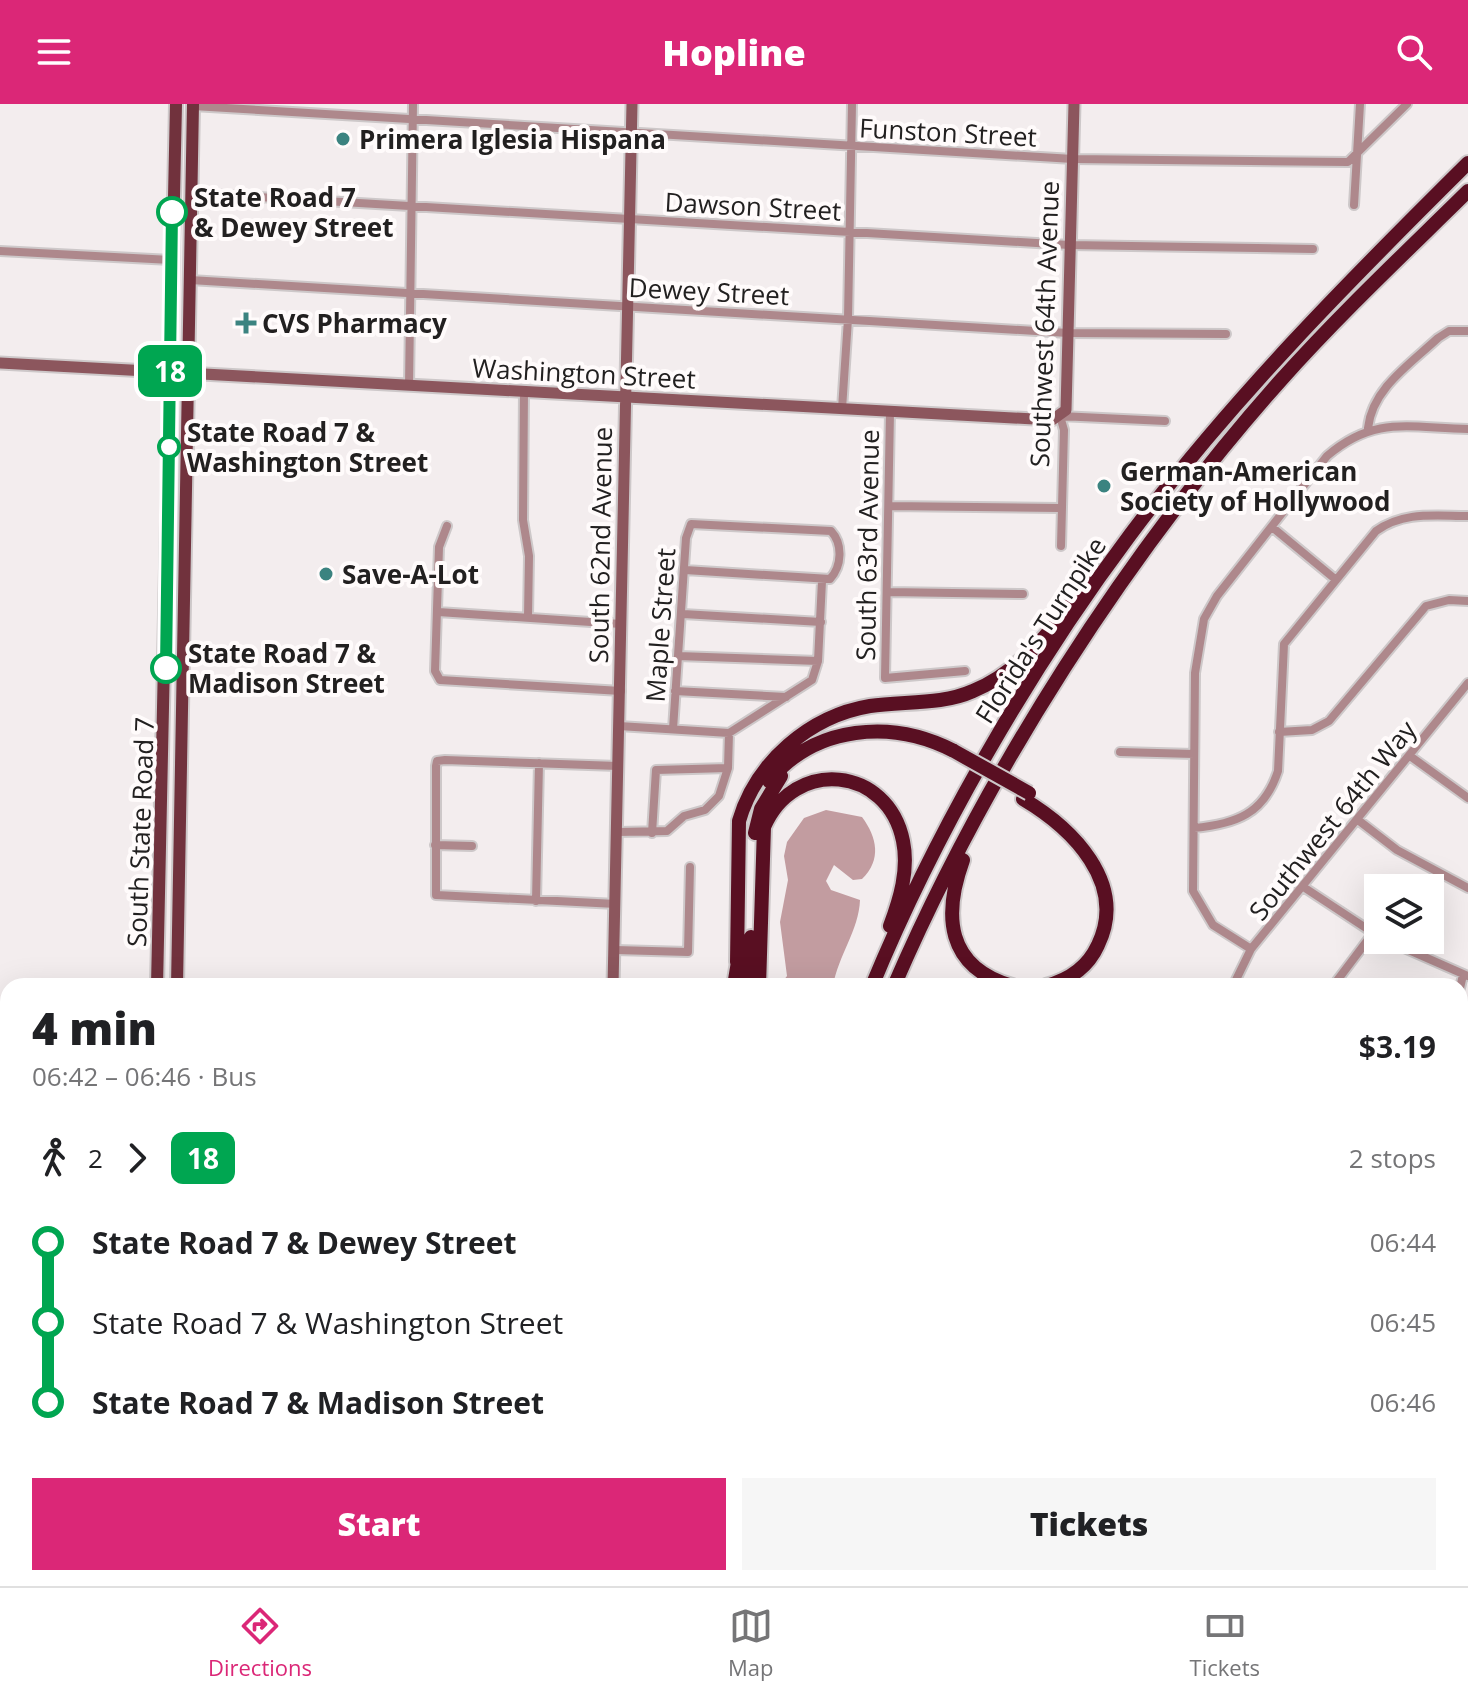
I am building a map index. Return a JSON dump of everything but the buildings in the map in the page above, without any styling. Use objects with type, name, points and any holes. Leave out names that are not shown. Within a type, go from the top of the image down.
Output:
[{"type":"highway","name":"Florida's Turnpike","points":[[874,978],[967,790],[1070,623],[1130,535],[1266,370],[1468,163]]},
{"type":"highway","name":"Florida's Turnpike","points":[[898,978],[977,818],[1036,716],[1180,503],[1281,380],[1468,191]]},
{"type":"highway","points":[[737,962],[739,821],[745,801],[780,753],[810,729],[847,711],[941,699],[969,693],[997,680],[1036,647],[1106,557],[1130,535]]},
{"type":"highway","points":[[735,978],[744,929],[747,825],[759,796],[779,770],[825,741],[861,732],[902,732],[1026,796],[1081,833],[1101,863],[1112,900],[1108,937],[1099,953],[1076,978]]},
{"type":"highway","points":[[748,978],[756,827],[768,794],[781,777],[827,749],[868,739],[909,741],[951,755]]},
{"type":"highway","points":[[759,978],[764,827],[772,810],[785,795],[802,783],[820,779],[858,784],[875,793],[890,808],[904,844],[903,886],[873,978]]},
{"type":"highway","points":[[1026,796],[1068,830],[1091,860],[1105,895],[1104,931],[1092,956],[1066,978]]},
{"type":"highway","points":[[977,818],[954,885],[951,926],[971,963],[993,978]]},
{"type":"main road","points":[[177,104],[192,133]]},
{"type":"main road","name":"South State Road 7","points":[[157,978],[167,596],[171,260],[177,104]]},
{"type":"main road","name":"South State Road 7","points":[[177,978],[193,105]]},
{"type":"main road","points":[[167,596],[184,614]]},
{"type":"main road","points":[[167,596],[184,631]]},
{"type":"street","points":[[409,386],[413,104]]},
{"type":"street","name":"South 62nd Avenue","points":[[613,978],[632,104]]},
{"type":"street","points":[[842,409],[848,319],[852,104]]},
{"type":"street","name":"Southwest 64th Avenue","points":[[1061,546],[1059,508],[1064,430],[1060,416],[1066,410],[1074,104]]},
{"type":"street","points":[[1354,205],[1360,104]]},
{"type":"street","points":[[1359,149],[1407,104]]},
{"type":"street","name":"Funston Street","points":[[193,105],[1073,159],[1348,162],[1359,149]]},
{"type":"street","name":"Dawson Street","points":[[191,193],[1069,245],[1313,249]]},
{"type":"street","points":[[0,251],[171,260]]},
{"type":"street","name":"Dewey Street","points":[[190,280],[1068,333],[1226,334]]},
{"type":"street","points":[[1368,428],[1370,409],[1378,396],[1449,331],[1468,331]]},
{"type":"street","name":"Washington Street","points":[[0,363],[890,412],[1052,420],[1060,416],[1165,421]]},
{"type":"street","points":[[524,390],[523,520],[529,556],[528,617]]},
{"type":"street","name":"South 63rd Avenue","points":[[890,412],[885,678],[965,671]]},
{"type":"street","points":[[1251,949],[1213,925],[1202,913],[1193,891],[1195,673],[1204,619],[1217,596],[1327,456],[1348,439],[1368,428],[1468,429]]},
{"type":"street","points":[[889,506],[1059,508]]},
{"type":"street","points":[[1194,828],[1227,825],[1248,816],[1262,802],[1278,771],[1284,644],[1376,531],[1390,520],[1408,515],[1468,516]]},
{"type":"street","name":"Maple Street","points":[[673,729],[686,538],[691,524],[831,531],[838,539],[839,559],[834,576],[822,581]]},
{"type":"street","points":[[447,526],[439,547],[435,671],[440,680],[621,691]]},
{"type":"street","points":[[1272,527],[1335,579]]},
{"type":"street","points":[[619,726],[729,733],[812,680],[818,661],[822,581],[685,570]]},
{"type":"street","points":[[888,592],[1023,594]]},
{"type":"street","points":[[1279,732],[1312,730],[1329,721],[1426,606],[1449,600],[1468,601]]},
{"type":"street","points":[[438,612],[621,624]]},
{"type":"street","points":[[683,614],[821,622]]},
{"type":"street","points":[[678,656],[818,661]]},
{"type":"street","name":"Southwest 64th Way","points":[[1237,978],[1251,949],[1305,888],[1466,690]]},
{"type":"street","points":[[675,691],[786,697]]},
{"type":"street","points":[[618,832],[667,831],[684,816],[705,810],[719,796],[728,768],[729,733]]},
{"type":"street","points":[[1120,752],[1194,754]]},
{"type":"street","points":[[1410,756],[1468,798]]},
{"type":"street","points":[[616,904],[436,895],[435,845],[437,761],[618,766]]},
{"type":"street","points":[[536,901],[539,763]]},
{"type":"street","points":[[652,833],[656,770],[728,768]]},
{"type":"street","points":[[1358,820],[1397,850],[1468,888]]},
{"type":"street","points":[[435,845],[472,846]]},
{"type":"street","points":[[615,950],[688,952],[690,867]]},
{"type":"street","points":[[1305,888],[1364,927]]},
{"type":"street","points":[[1340,978],[1364,949]]},
{"type":"street","points":[[1418,954],[1466,975]]},
{"type":"shaded area","points":[[826,810],[862,817],[874,840],[873,864],[862,879],[853,880],[834,865],[826,881],[831,890],[860,900],[856,922],[835,978],[785,978],[780,922],[788,880],[784,856],[787,842],[804,818]]},
{"type":"bus line","name":"18","points":[[166,668],[172,212]]},
{"type":"place","name":"Primera Iglesia Hispana","points":[[343,139]]},
{"type":"place","name":"State Road 7 & Dewey Street","points":[[172,212]]},
{"type":"place","name":"CVS Pharmacy","points":[[246,323]]},
{"type":"place","name":"State Road 7 & Washington Street","points":[[169,447]]},
{"type":"place","name":"German-American Society of Hollywood","points":[[1104,486]]},
{"type":"place","name":"Save-A-Lot","points":[[326,574]]},
{"type":"place","name":"State Road 7 & Madison Street","points":[[166,668]]}]
